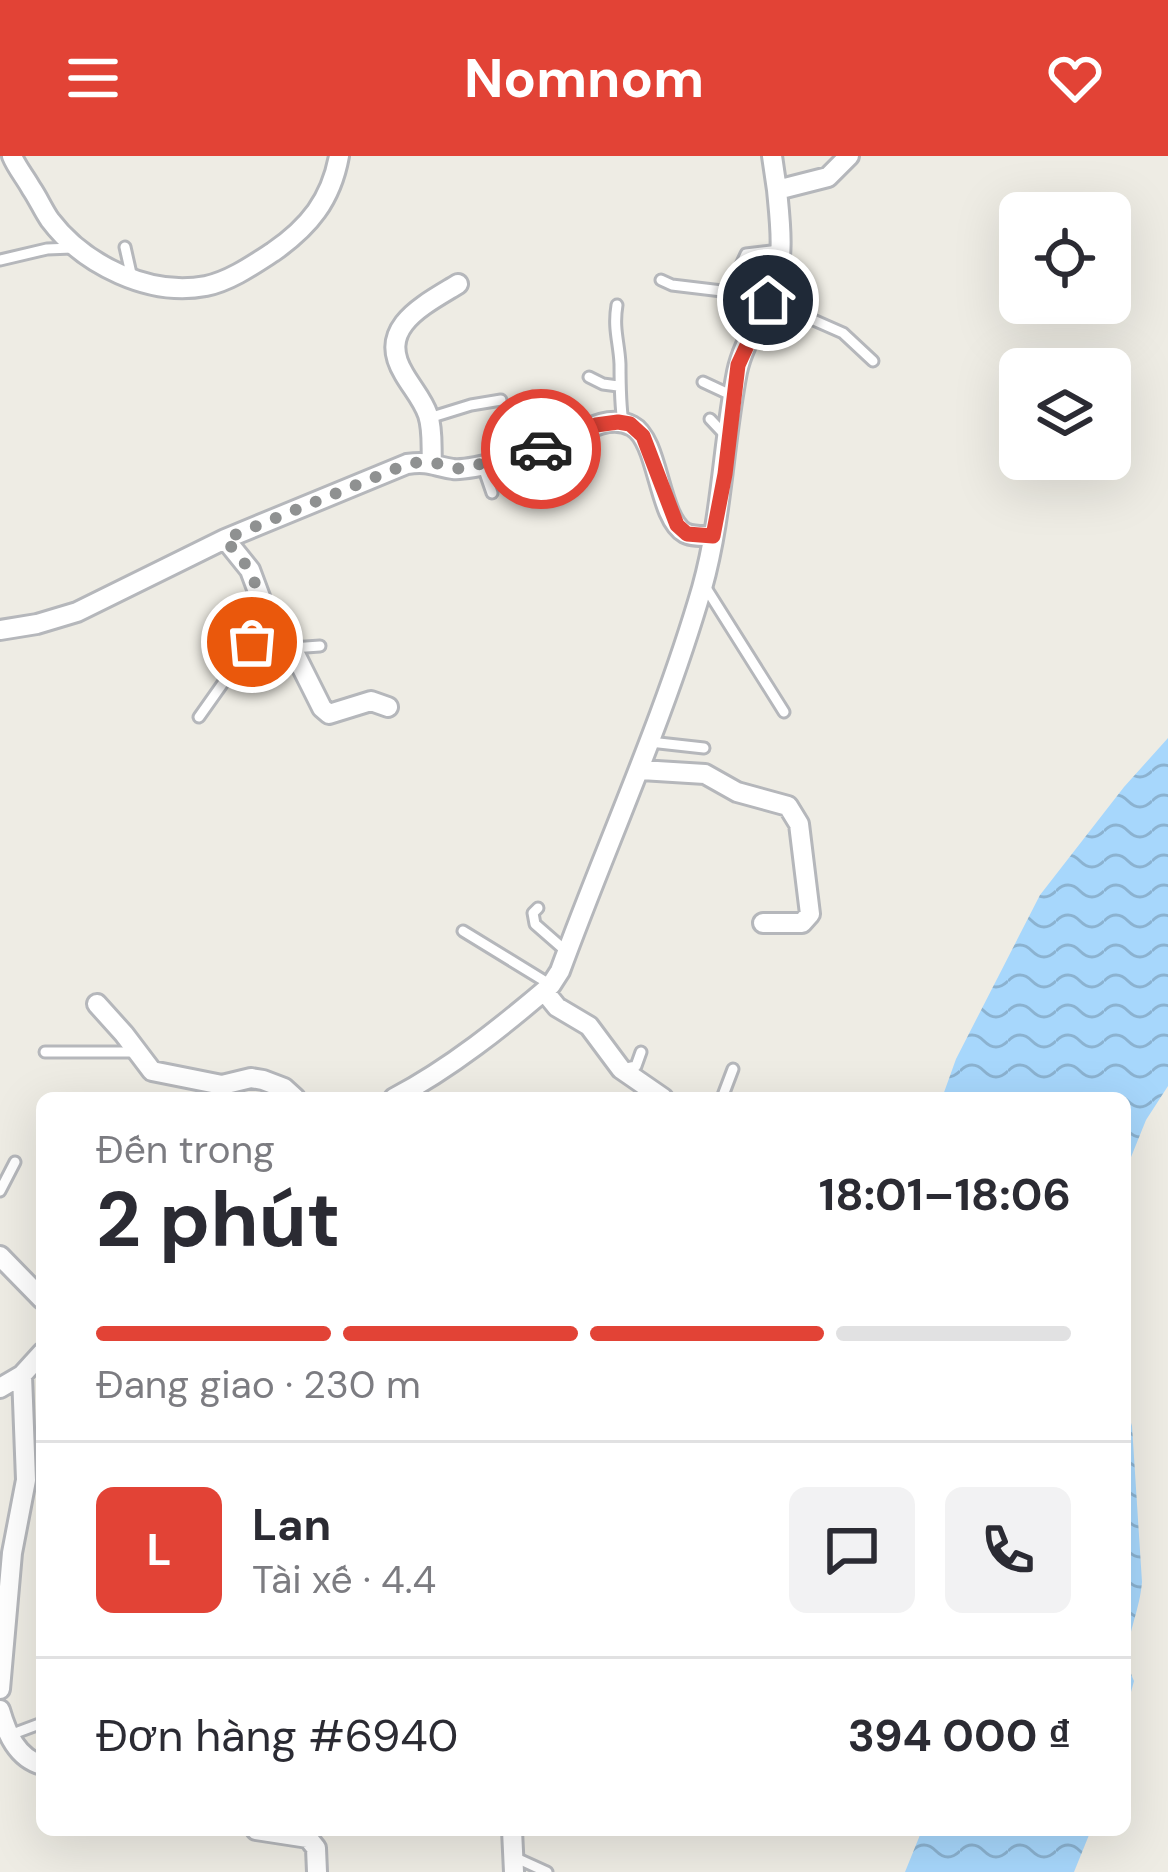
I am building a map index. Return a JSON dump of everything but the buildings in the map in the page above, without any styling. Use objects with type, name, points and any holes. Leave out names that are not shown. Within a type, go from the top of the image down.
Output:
[{"type":"street","points":[[12,156],[50,220],[77,248],[157,286],[205,286],[260,260],[308,225],[323,205],[339,156]]},
{"type":"street","points":[[404,1092],[450,1065],[548,988],[641,770],[703,584],[738,365],[778,270],[772,156]]},
{"type":"street","points":[[777,190],[828,177],[849,156]]},
{"type":"street","points":[[432,462],[429,418],[397,361],[393,342],[410,317],[458,284]]},
{"type":"street","points":[[0,630],[77,612],[225,539],[407,464],[432,462],[455,469],[482,464],[547,448],[596,425],[623,423],[638,430],[677,525],[687,534],[713,536]]},
{"type":"street","points":[[225,539],[250,570],[266,613],[292,648],[325,712],[371,700],[388,707]]},
{"type":"street","points":[[641,770],[704,774],[737,792],[781,802],[792,811],[799,824],[808,919],[791,925],[763,923]]},
{"type":"street","points":[[548,988],[557,1007],[589,1026],[621,1069],[654,1092]]},
{"type":"street","points":[[97,1004],[152,1071],[222,1085],[251,1078],[289,1092]]},
{"type":"street","points":[[0,1256],[36,1293]]},
{"type":"street","points":[[0,1388],[36,1360]]},
{"type":"street","points":[[0,1689],[5,1563],[33,1500],[22,1375]]},
{"type":"street","points":[[0,1711],[7,1740],[25,1759],[36,1763]]},
{"type":"street","points":[[295,1836],[308,1838],[316,1849],[316,1872]]},
{"type":"lane","points":[[125,247],[132,278]]},
{"type":"lane","points":[[0,260],[47,249],[77,248]]},
{"type":"lane","points":[[661,280],[722,291],[733,283],[746,254],[780,250]]},
{"type":"lane","points":[[768,300],[843,333],[873,361]]},
{"type":"lane","points":[[617,305],[614,324],[623,423]]},
{"type":"lane","points":[[589,377],[618,386]]},
{"type":"lane","points":[[703,382],[733,396]]},
{"type":"lane","points":[[429,418],[501,400]]},
{"type":"lane","points":[[710,419],[729,439]]},
{"type":"lane","points":[[482,464],[492,493]]},
{"type":"lane","points":[[703,584],[784,712]]},
{"type":"lane","points":[[199,717],[252,642],[266,613]]},
{"type":"lane","points":[[292,648],[320,646]]},
{"type":"lane","points":[[650,742],[704,748]]},
{"type":"lane","points":[[538,908],[533,913],[536,924],[567,952]]},
{"type":"lane","points":[[464,931],[548,988]]},
{"type":"lane","points":[[45,1052],[138,1052]]},
{"type":"lane","points":[[621,1069],[636,1066],[641,1052]]},
{"type":"lane","points":[[724,1092],[734,1069]]},
{"type":"lane","points":[[0,1191],[15,1162]]},
{"type":"lane","points":[[7,1740],[36,1727]]},
{"type":"lane","points":[[514,1865],[547,1872]]},
{"type":"water","points":[[1168,738],[1168,1086],[1146,1120],[1131,1157],[1131,1092],[944,1092],[956,1059],[1040,895]]},
{"type":"water","points":[[1131,1423],[1142,1582],[1131,1635]]},
{"type":"water","points":[[920,1836],[1089,1836],[1074,1872],[905,1872]]},
{"type":"way so far","points":[[252,642],[266,613],[250,570],[225,539],[407,464],[427,461],[460,469],[541,449]]},
{"type":"route","points":[[541,449],[596,425],[630,424],[643,436],[677,525],[687,534],[713,536],[738,365],[768,300]]}]
